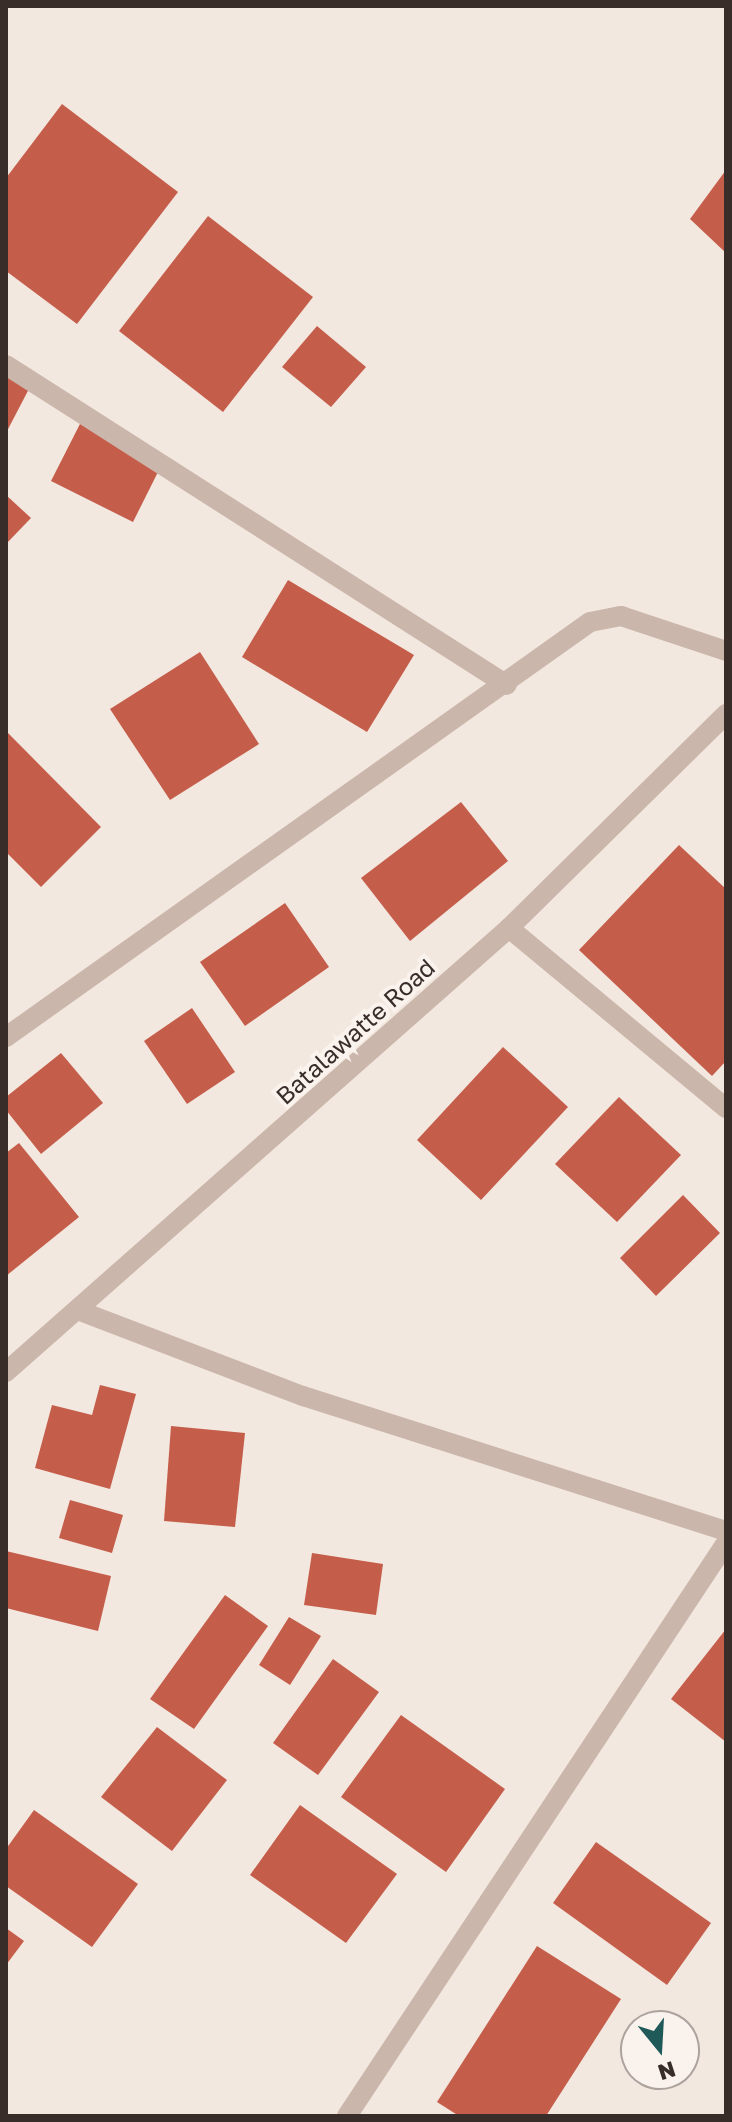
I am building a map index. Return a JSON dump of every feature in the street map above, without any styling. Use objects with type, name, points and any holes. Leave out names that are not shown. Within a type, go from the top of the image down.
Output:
[{"type":"street","points":[[6,365],[507,685]]},
{"type":"street","points":[[6,1037],[606,616],[726,651]]},
{"type":"street","name":"Batalawatte Road","points":[[6,1372],[80,1311],[509,928],[726,714]]},
{"type":"street","points":[[509,928],[726,1108]]},
{"type":"street","points":[[80,1311],[303,1396],[726,1531]]},
{"type":"street","points":[[347,2116],[726,1543]]},
{"type":"building","points":[[62,104],[178,192],[77,324],[6,271],[6,178]]},
{"type":"building","points":[[726,170],[726,253],[690,219]]},
{"type":"building","points":[[208,216],[313,297],[223,412],[119,331]]},
{"type":"building","points":[[317,326],[366,367],[331,407],[282,367]]},
{"type":"building","points":[[6,372],[31,385],[6,433]]},
{"type":"building","points":[[82,420],[164,460],[133,522],[51,481]]},
{"type":"building","points":[[6,495],[31,518],[6,544]]},
{"type":"building","points":[[288,580],[414,655],[367,732],[242,657]]},
{"type":"building","points":[[200,652],[259,744],[170,800],[110,709]]},
{"type":"building","points":[[8,733],[101,827],[41,887],[6,852]]},
{"type":"building","points":[[461,802],[508,861],[410,941],[361,878]]},
{"type":"building","points":[[679,845],[726,889],[726,1061],[712,1076],[579,950]]},
{"type":"building","points":[[285,903],[329,967],[245,1026],[200,962]]},
{"type":"building","points":[[192,1008],[235,1072],[187,1104],[144,1041]]},
{"type":"building","points":[[503,1047],[568,1107],[481,1200],[417,1140]]},
{"type":"building","points":[[61,1053],[103,1103],[41,1154],[6,1110],[6,1097]]},
{"type":"building","points":[[619,1097],[681,1155],[617,1222],[555,1164]]},
{"type":"building","points":[[19,1143],[79,1217],[6,1276],[6,1153]]},
{"type":"building","points":[[683,1195],[720,1233],[656,1296],[620,1258]]},
{"type":"building","points":[[100,1385],[136,1394],[110,1489],[35,1468],[52,1405],[92,1415]]},
{"type":"building","points":[[171,1426],[245,1433],[235,1527],[164,1521]]},
{"type":"building","points":[[70,1500],[123,1515],[112,1553],[59,1538]]},
{"type":"building","points":[[6,1551],[111,1576],[98,1631],[6,1608]]},
{"type":"building","points":[[312,1553],[383,1564],[376,1615],[304,1605]]},
{"type":"building","points":[[225,1595],[268,1626],[194,1729],[150,1699]]},
{"type":"building","points":[[289,1617],[321,1636],[290,1685],[259,1665]]},
{"type":"building","points":[[726,1629],[726,1742],[671,1699]]},
{"type":"building","points":[[333,1659],[379,1692],[318,1775],[273,1743]]},
{"type":"building","points":[[401,1715],[505,1789],[446,1872],[341,1797]]},
{"type":"building","points":[[157,1727],[227,1780],[172,1851],[101,1797]]},
{"type":"building","points":[[300,1805],[397,1874],[346,1943],[250,1875]]},
{"type":"building","points":[[34,1810],[138,1884],[92,1947],[6,1886],[6,1849]]},
{"type":"building","points":[[596,1842],[711,1923],[667,1985],[553,1903]]},
{"type":"building","points":[[6,1928],[24,1941],[6,1965]]},
{"type":"building","points":[[537,1946],[621,1999],[546,2116],[459,2116],[437,2102]]}]
